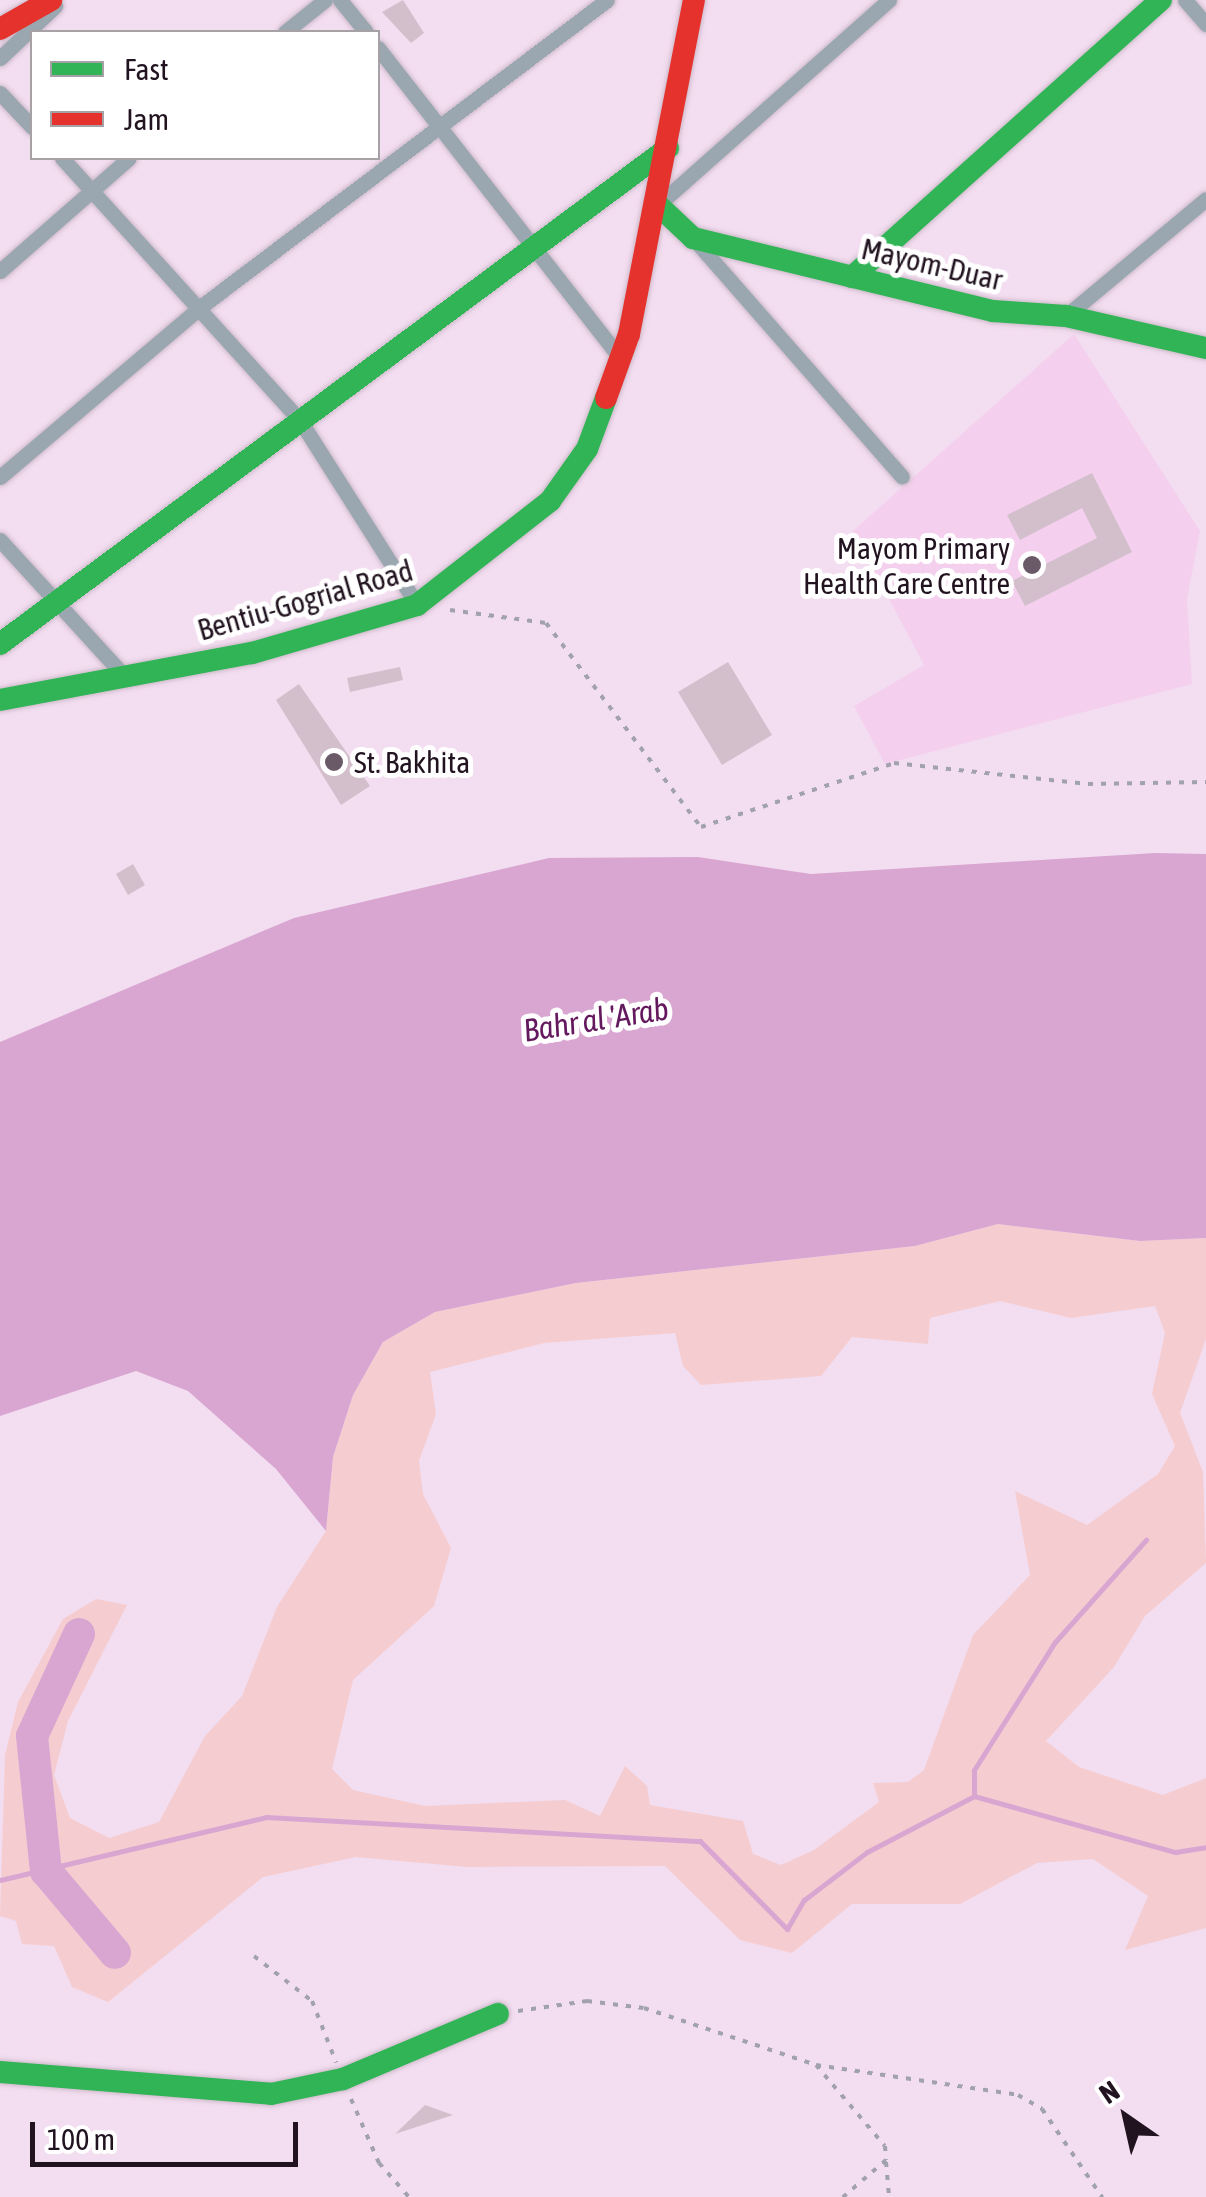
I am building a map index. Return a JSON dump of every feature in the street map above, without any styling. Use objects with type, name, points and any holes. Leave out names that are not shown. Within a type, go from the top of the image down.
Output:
[{"type":"street","points":[[0,30],[50,0]]},
{"type":"street","points":[[0,58],[62,0]]},
{"type":"street","points":[[288,30],[325,0]]},
{"type":"street","points":[[340,0],[364,30]]},
{"type":"street","points":[[0,478],[203,305],[606,0]]},
{"type":"street","name":"Bentiu-Gogrial Road","points":[[0,700],[252,653],[417,605],[474,568],[550,501],[587,450],[620,358],[658,205],[694,0]]},
{"type":"street","points":[[658,205],[889,0]]},
{"type":"street","points":[[852,277],[1161,0]]},
{"type":"street","points":[[1185,0],[1206,24]]},
{"type":"street","points":[[380,51],[620,358]]},
{"type":"street","points":[[0,93],[30,125]]},
{"type":"street","points":[[0,644],[668,148]]},
{"type":"street","points":[[64,160],[203,305],[302,422],[417,605]]},
{"type":"street","points":[[0,271],[127,160]]},
{"type":"street","points":[[1066,316],[1206,200]]},
{"type":"street","name":"Mayom-Duar","points":[[658,205],[693,238],[993,311],[1066,316],[1206,348]]},
{"type":"street","points":[[693,238],[902,478]]},
{"type":"street","points":[[0,540],[124,676]]},
{"type":"street","points":[[0,2072],[271,2094],[342,2079],[498,2014]]},
{"type":"path","points":[[417,605],[546,623],[701,827],[894,763],[1088,784],[1206,782]]},
{"type":"path","points":[[498,2014],[587,2001],[644,2008],[816,2066],[1018,2094],[1042,2109],[1102,2197]]},
{"type":"path","points":[[816,2066],[885,2146],[888,2197]]},
{"type":"path","points":[[843,2197],[886,2160]]},
{"type":"shaded area","name":"Mayom Primary Health Care Centre","points":[[1074,334],[1200,531],[1187,599],[1192,684],[885,764],[854,706],[924,665],[853,531]]},
{"type":"shaded area","points":[[998,1224],[1140,1241],[1206,1238],[1206,1339],[1180,1413],[1203,1472],[1206,1563],[1145,1616],[1114,1667],[1046,1741],[1079,1767],[1163,1795],[1206,1778],[1206,1928],[1125,1950],[1148,1896],[1093,1859],[1037,1863],[960,1904],[852,1904],[792,1953],[740,1940],[665,1866],[467,1867],[356,1857],[263,1877],[108,2002],[72,1987],[54,1946],[22,1944],[16,1921],[0,1916],[5,1755],[18,1702],[63,1619],[96,1599],[127,1605],[68,1721],[54,1775],[70,1818],[109,1838],[159,1822],[205,1736],[242,1696],[277,1607],[326,1531],[333,1457],[353,1395],[383,1342],[435,1312],[576,1283],[915,1246]],"holes":[[[1000,1301],[1071,1318],[1155,1306],[1165,1333],[1152,1394],[1175,1446],[1158,1474],[1087,1525],[1015,1491],[1030,1575],[973,1635],[924,1770],[908,1782],[873,1783],[879,1802],[814,1850],[781,1865],[753,1854],[743,1821],[650,1805],[647,1786],[625,1766],[600,1816],[565,1800],[425,1806],[353,1790],[332,1769],[353,1680],[434,1606],[451,1548],[423,1494],[419,1461],[436,1414],[430,1372],[544,1343],[675,1333],[683,1366],[701,1385],[821,1376],[852,1337],[928,1344],[930,1318]]]},
{"type":"water","name":"Bahr al 'Arab","points":[[1155,853],[1206,854],[1206,1238],[1140,1241],[998,1224],[915,1246],[576,1283],[435,1312],[383,1342],[353,1395],[333,1457],[326,1531],[276,1469],[188,1391],[136,1371],[0,1416],[0,1042],[294,918],[549,858],[698,857],[811,874]]},
{"type":"building","points":[[403,0],[424,33],[411,43],[382,12]]},
{"type":"building","points":[[1092,473],[1132,552],[1025,606],[1012,581],[1097,538],[1082,508],[1020,540],[1007,515]]},
{"type":"building","points":[[728,662],[772,735],[722,765],[678,692]]},
{"type":"building","points":[[400,667],[403,680],[350,692],[347,678]]},
{"type":"building","name":"St. Bakhita","points":[[299,684],[370,786],[341,805],[276,700]]},
{"type":"building","points":[[133,864],[145,885],[128,895],[116,874]]},
{"type":"building","points":[[425,2105],[453,2115],[395,2134]]},
{"type":"waterway","points":[[974,1796],[974,1770],[1055,1642],[1146,1540]]},
{"type":"waterway","points":[[79,1634],[32,1736],[46,1871],[115,1953]]},
{"type":"waterway","points":[[0,1880],[266,1817],[700,1841],[787,1929],[804,1900],[867,1852],[974,1796],[1175,1852],[1206,1847]]},
{"type":"traffic: fast","points":[[852,277],[1161,0]]},
{"type":"traffic: fast","points":[[0,644],[668,148]]},
{"type":"traffic: fast","points":[[658,205],[693,238],[993,311],[1066,316],[1206,348]]},
{"type":"traffic: fast","points":[[0,700],[252,653],[417,605],[550,501],[587,449],[606,398]]},
{"type":"traffic: fast","points":[[0,2072],[271,2094],[343,2079],[498,2014]]},
{"type":"traffic: jam","points":[[0,29],[51,0]]},
{"type":"traffic: jam","points":[[606,398],[629,334],[694,0]]},
{"type":"place","name":"Mayom Primary Health Care Centre","points":[[1032,565]]},
{"type":"place","name":"St. Bakhita","points":[[334,762]]}]
